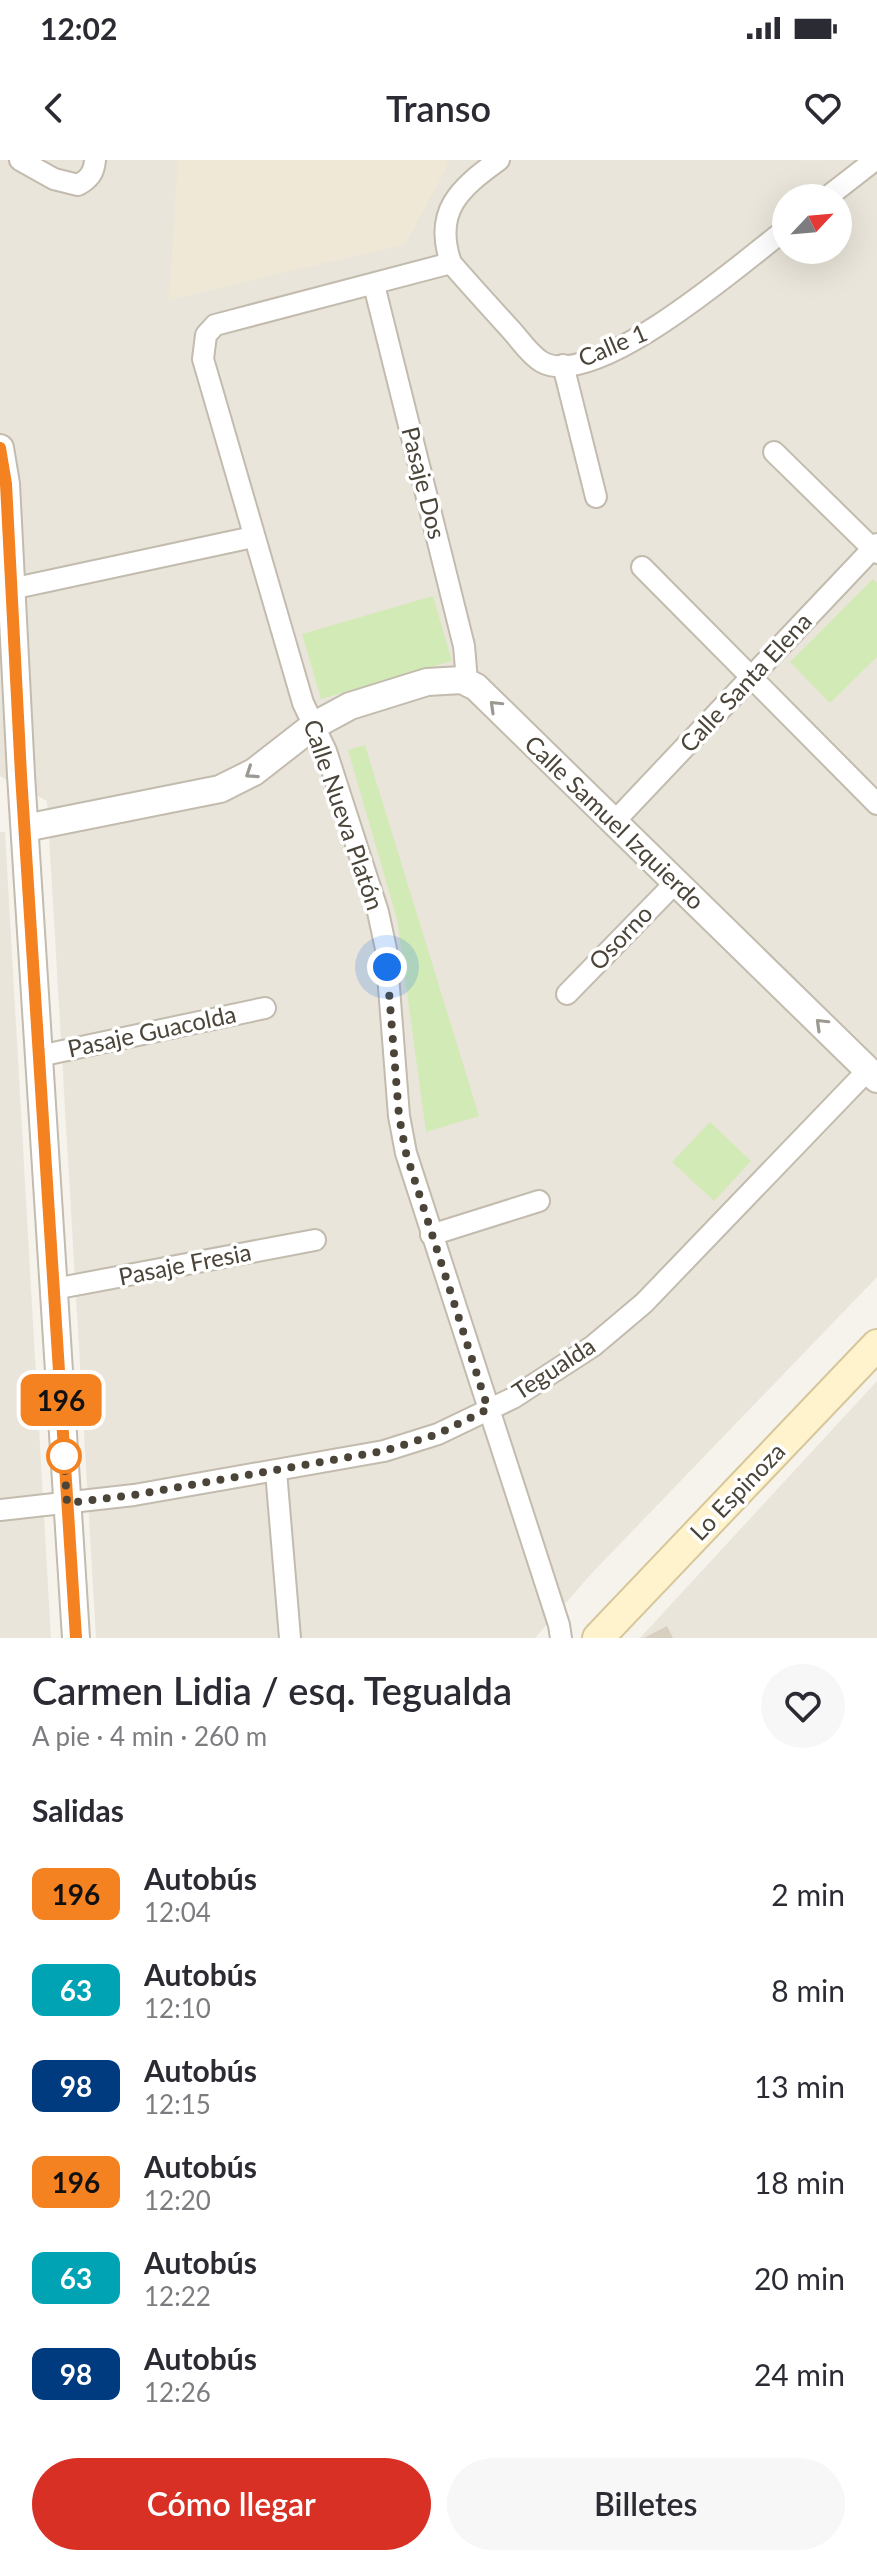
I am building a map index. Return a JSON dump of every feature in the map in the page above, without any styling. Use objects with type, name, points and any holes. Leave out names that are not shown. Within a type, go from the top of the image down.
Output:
[{"type":"main road","name":"Lo Espinoza","points":[[598,1638],[877,1345]]},
{"type":"street","points":[[20,160],[54,179],[78,185],[88,179],[95,168],[95,160]]},
{"type":"street","points":[[451,263],[444,235],[450,208],[464,187],[499,160]]},
{"type":"street","points":[[845,184],[874,163]]},
{"type":"street","name":"Calle 1","points":[[451,263],[537,358],[548,365],[563,365],[609,352],[648,333],[772,240]]},
{"type":"street","name":"Calle Nueva Platón","points":[[451,263],[215,325],[206,335],[203,359],[303,703],[326,751],[378,912],[386,949],[402,1135],[411,1171],[561,1638]]},
{"type":"street","name":"Pasaje Dos","points":[[374,285],[464,646],[467,681]]},
{"type":"street","points":[[563,365],[596,497]]},
{"type":"street","points":[[0,448],[6,484],[11,589],[12,801],[25,828],[76,1638]]},
{"type":"street","points":[[774,452],[876,548]]},
{"type":"street","points":[[11,589],[253,537]]},
{"type":"street","name":"Calle Santa Elena","points":[[614,822],[876,548]]},
{"type":"street","points":[[642,567],[877,804]]},
{"type":"street","points":[[25,828],[220,789],[254,772],[313,726],[350,706],[427,682],[467,681]]},
{"type":"street","name":"Calle Samuel Izquierdo","points":[[467,681],[873,1075]]},
{"type":"street","name":"Osorno","points":[[567,994],[676,882]]},
{"type":"street","name":"Pasaje Guacolda","points":[[39,1056],[265,1008]]},
{"type":"street","name":"Tegualda","points":[[0,1510],[134,1495],[276,1471],[403,1446],[438,1434],[540,1382],[619,1326],[873,1075]]},
{"type":"street","points":[[431,1235],[539,1201]]},
{"type":"street","name":"Pasaje Fresia","points":[[54,1289],[315,1240]]},
{"type":"street","points":[[276,1471],[290,1638]]},
{"type":"shaded area","points":[[0,160],[877,160],[877,1277],[592,1573],[535,1638],[96,1638],[47,801],[0,776]]},
{"type":"shaded area","points":[[178,160],[445,160],[448,165],[405,244],[169,300]]},
{"type":"shaded area","points":[[0,832],[5,832],[51,1638],[0,1638]]},
{"type":"shaded area","points":[[877,1381],[877,1638],[640,1638]]},
{"type":"green space","points":[[873,579],[877,583],[877,657],[830,703],[790,662]]},
{"type":"green space","points":[[433,596],[452,661],[321,699],[302,634]]},
{"type":"green space","points":[[365,745],[479,1116],[426,1132],[397,919],[348,750]]},
{"type":"green space","points":[[710,1122],[751,1161],[714,1201],[672,1162]]},
{"type":"building","points":[[667,1626],[673,1638],[644,1638]]},
{"type":"bus line","name":"196","points":[[0,448],[6,484],[21,775],[76,1638]]},
{"type":"route","points":[[64,1456],[63,1442],[67,1503],[134,1495],[384,1451],[438,1434],[488,1409],[406,1153],[399,1116],[387,967]]}]
